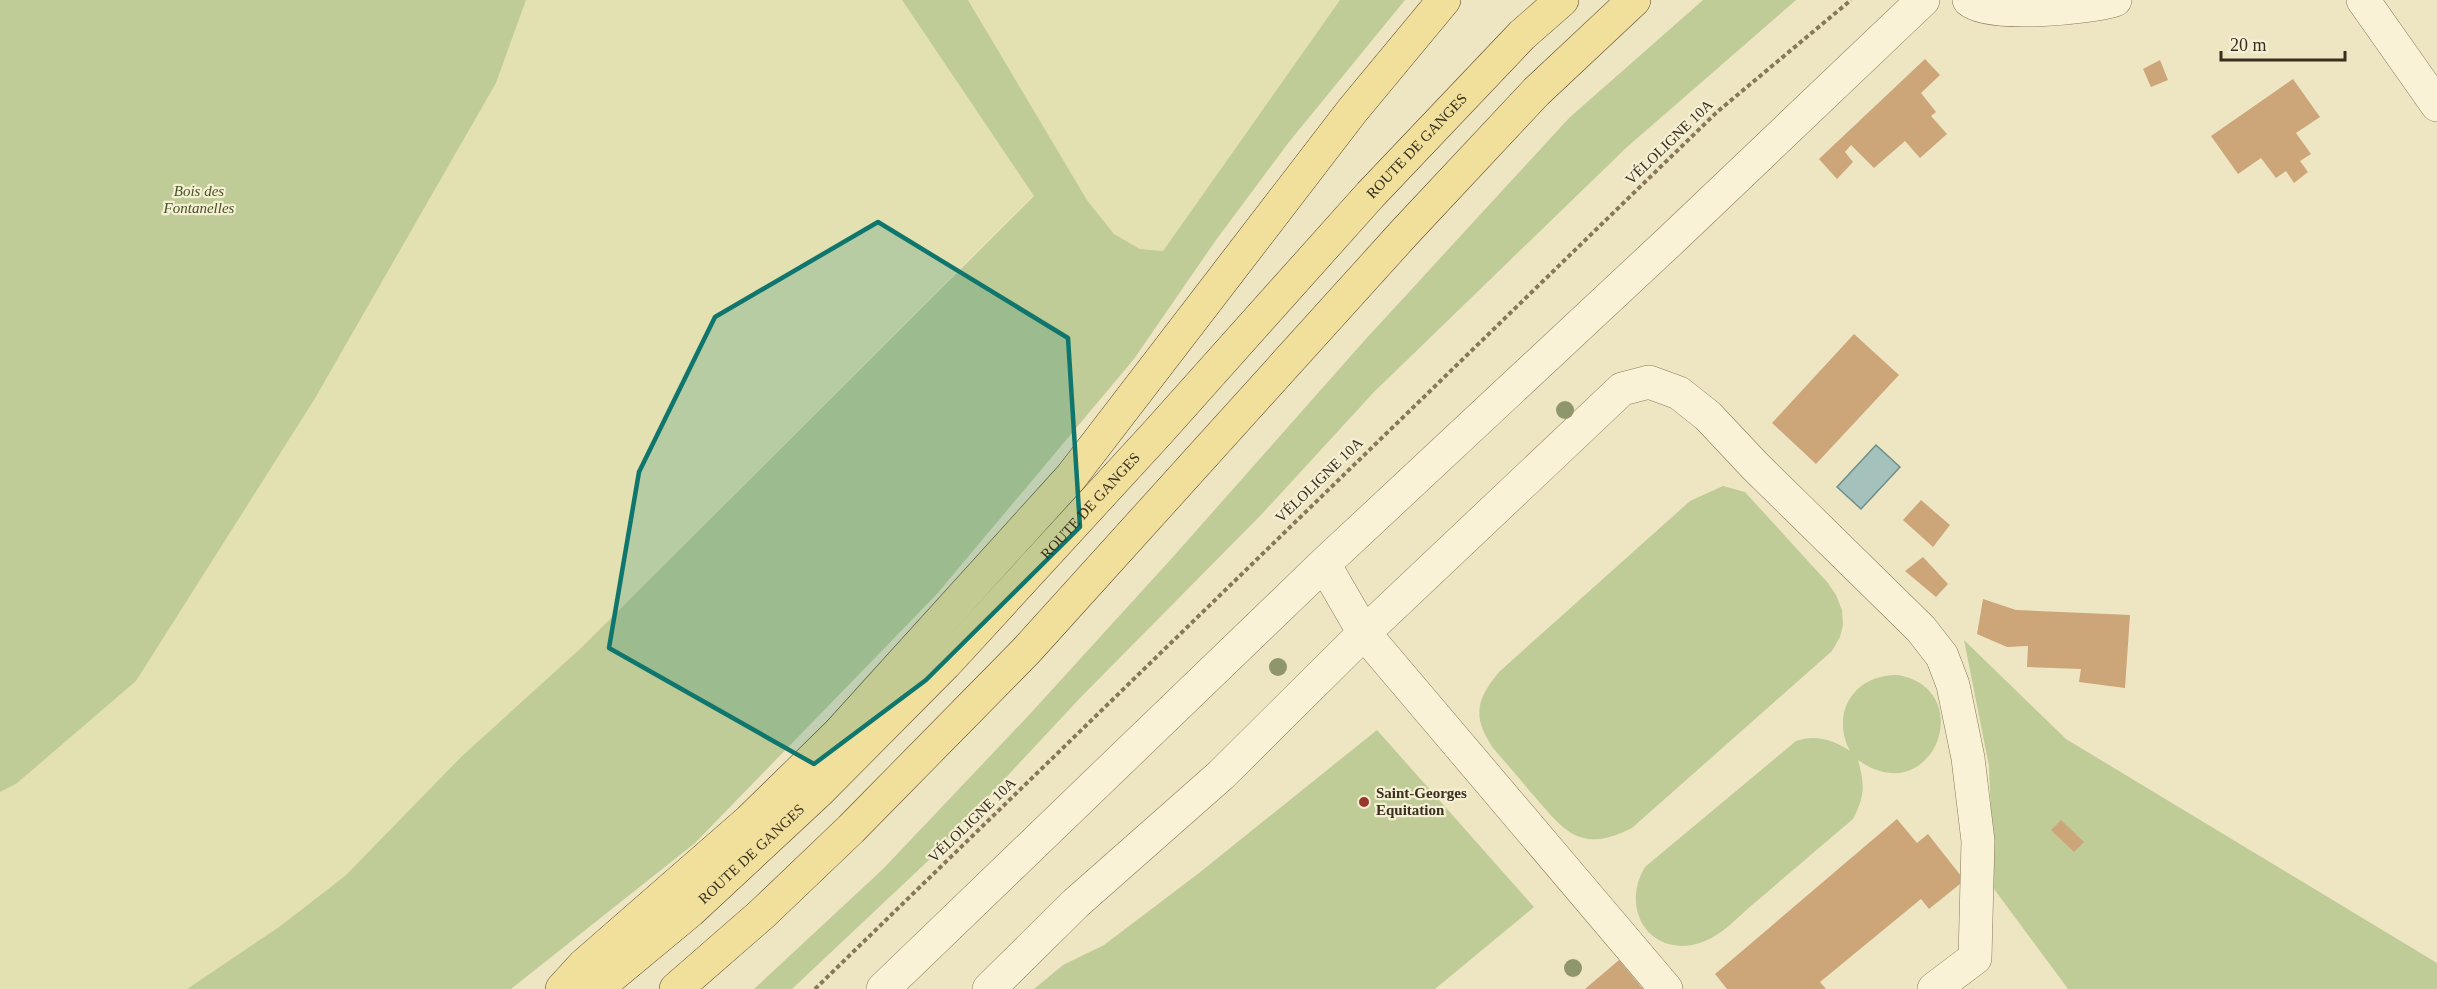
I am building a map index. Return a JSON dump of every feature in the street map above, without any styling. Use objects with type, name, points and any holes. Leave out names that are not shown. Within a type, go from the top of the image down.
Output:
[{"type":"main road","points":[[562,989],[584,965],[749,821],[838,734],[1071,477],[1352,111],[1444,0]]},
{"type":"main road","name":"ROUTE DE GANGES","points":[[596,989],[690,911],[819,791],[945,664],[1159,431],[1370,195],[1522,35],[1562,0]]},
{"type":"main road","points":[[676,989],[762,914],[852,829],[1027,650],[1411,225],[1536,92],[1634,0]]},
{"type":"street","points":[[883,989],[1324,564],[1672,239],[1923,0]]},
{"type":"street","points":[[1969,0],[1974,4],[1991,9],[2015,10],[2066,7],[2115,0]]},
{"type":"street","points":[[2363,0],[2437,105]]},
{"type":"street","points":[[989,989],[1076,903],[1221,775],[1364,633],[1622,388],[1649,382],[1678,393],[1708,416],[1762,474],[1921,629],[1942,656],[1953,685],[1968,758],[1978,841],[1975,958],[1934,989]]},
{"type":"street","points":[[1324,564],[1364,633],[1666,989]]},
{"type":"path","name":"VÉLOLIGNE 10A","points":[[815,989],[1717,112],[1851,0]]},
{"type":"highlighted area","points":[[878,222],[1068,338],[1080,527],[926,680],[814,764],[609,648],[639,472],[715,317]]},
{"type":"shaded area","points":[[526,0],[902,0],[1034,195],[581,648],[461,757],[345,876],[279,927],[187,989],[0,989],[0,792],[16,784],[496,83]]},
{"type":"shaded area","points":[[968,0],[1340,0],[1163,251],[1140,249],[1114,234],[1087,200]]},
{"type":"green space","name":"Bois des Fontanelles","points":[[0,0],[526,0],[496,83],[314,400],[136,681],[16,784],[0,792]]},
{"type":"green space","points":[[902,0],[968,0],[1087,200],[1114,234],[1140,249],[1163,251],[1340,0],[1405,0],[1289,142],[1216,240],[1134,359],[936,595],[695,843],[511,989],[187,989],[279,927],[345,876],[461,757],[581,648],[1034,196]]},
{"type":"green space","points":[[1703,0],[1796,0],[1626,148],[1374,392],[1261,515],[1081,697],[929,860],[792,989],[754,989],[883,869],[1029,715],[1364,341],[1569,118]]},
{"type":"green space","points":[[1723,486],[1745,492],[1828,583],[1842,610],[1843,625],[1840,637],[1832,651],[1632,828],[1601,839],[1577,836],[1556,821],[1493,748],[1482,727],[1481,700],[1499,672],[1690,501]]},
{"type":"green space","points":[[1964,640],[2066,739],[2437,963],[2437,989],[2068,989],[1994,889],[1989,766]]},
{"type":"green space","points":[[1898,675],[1923,685],[1937,702],[1941,722],[1936,743],[1925,760],[1907,771],[1884,772],[1858,760],[1863,790],[1853,819],[1718,934],[1705,941],[1687,946],[1670,945],[1656,939],[1646,929],[1639,916],[1636,900],[1638,884],[1645,867],[1796,741],[1810,738],[1824,739],[1850,751],[1843,723],[1850,698],[1869,681],[1882,676]]},
{"type":"green space","name":"Saint-Georges Equitation","points":[[1377,730],[1534,907],[1435,989],[1034,989],[1063,965],[1104,945],[1199,873]]},
{"type":"water","points":[[1876,445],[1900,467],[1861,509],[1837,487]]},
{"type":"building","points":[[1925,59],[1940,75],[1921,93],[1936,112],[1931,116],[1947,134],[1920,158],[1905,141],[1874,168],[1851,145],[1845,152],[1853,162],[1837,179],[1819,159]]},
{"type":"building","points":[[2160,60],[2168,80],[2151,87],[2143,69]]},
{"type":"building","points":[[2293,79],[2320,117],[2296,133],[2311,154],[2300,161],[2308,172],[2294,183],[2286,171],[2276,178],[2261,158],[2238,174],[2211,136]]},
{"type":"building","points":[[1854,334],[1899,375],[1816,464],[1772,423]]},
{"type":"building","points":[[1921,500],[1950,525],[1933,547],[1903,520]]},
{"type":"building","points":[[1923,557],[1948,584],[1936,597],[1905,571]]},
{"type":"building","points":[[1983,599],[2016,610],[2130,615],[2125,688],[2079,682],[2081,669],[2027,667],[2028,646],[2007,647],[1977,634]]},
{"type":"building","points":[[1897,819],[1917,843],[1928,834],[1961,876],[1960,884],[1929,909],[1921,899],[1820,982],[1826,989],[1727,989],[1715,974]]},
{"type":"building","points":[[2061,820],[2084,842],[2074,852],[2051,830]]},
{"type":"building","points":[[1619,960],[1643,989],[1585,989],[1592,983]]},
{"type":"place","name":"Saint-Georges Equitation","points":[[1364,802]]}]
